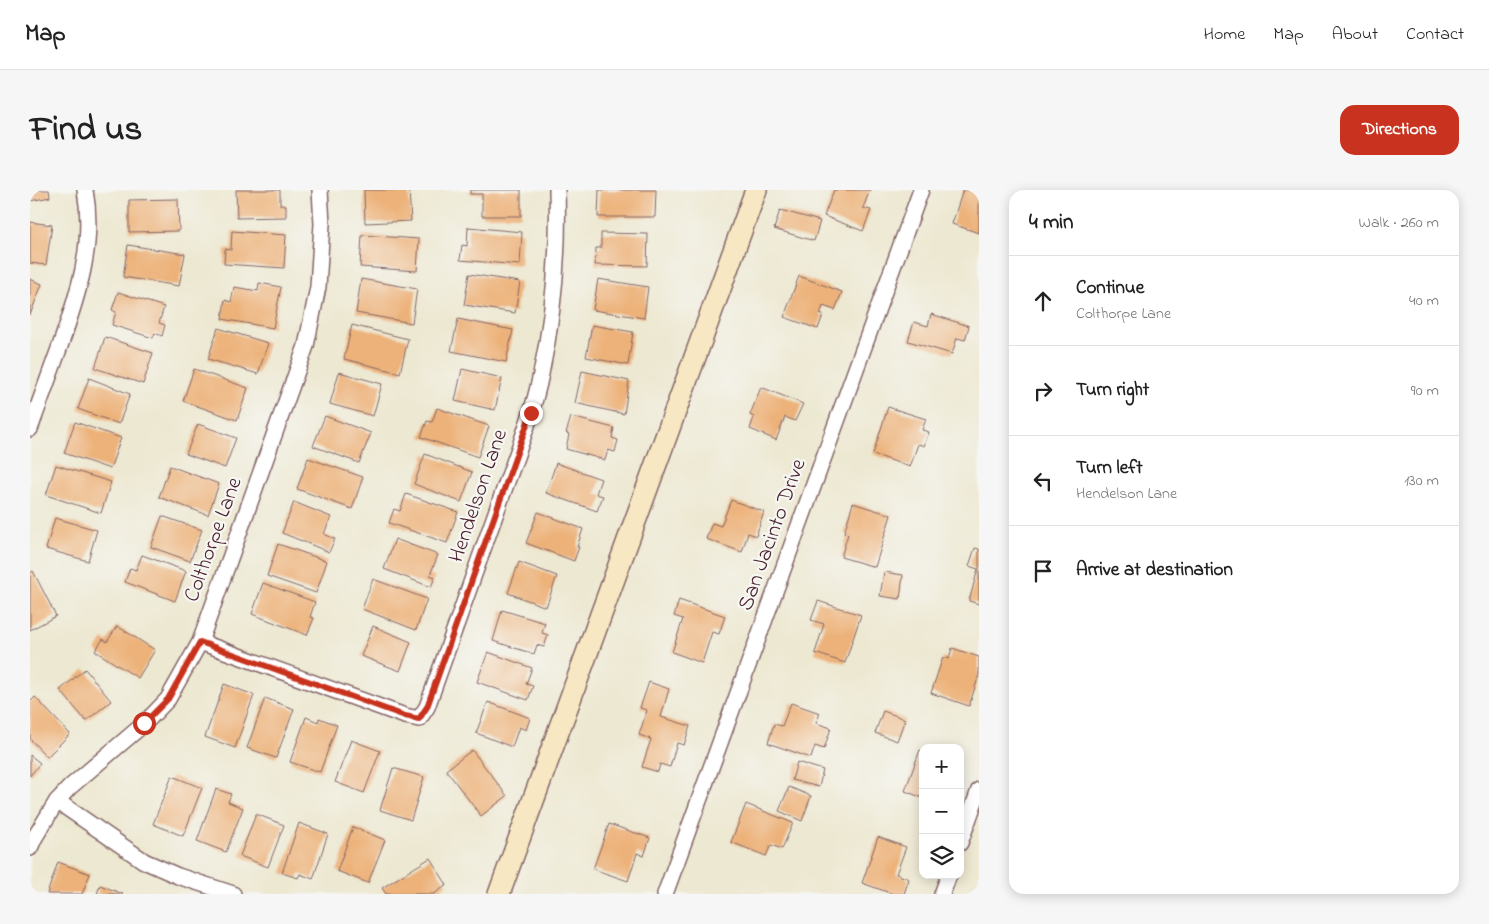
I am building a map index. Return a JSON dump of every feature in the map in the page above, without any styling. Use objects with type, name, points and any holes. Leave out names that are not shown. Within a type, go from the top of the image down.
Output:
[{"type":"street","points":[[30,428],[79,290],[88,236],[88,205],[85,190]]},
{"type":"street","name":"Colthorpe Lane","points":[[30,848],[57,800],[100,760],[118,747],[168,699],[200,642],[306,346],[320,272],[322,224],[320,190]]},
{"type":"street","name":"Hendelson Lane","points":[[200,642],[405,716],[419,719],[427,707],[437,679],[517,454],[541,376],[557,265],[558,190]]},
{"type":"street","points":[[499,894],[756,190]]},
{"type":"street","name":"San Jacinto Drive","points":[[665,894],[921,190]]},
{"type":"street","points":[[963,834],[979,790]]},
{"type":"street","points":[[57,800],[144,861],[178,876],[233,894]]},
{"type":"street","points":[[942,894],[948,879]]},
{"type":"building","points":[[30,190],[49,190],[50,197],[30,201]]},
{"type":"building","points":[[236,190],[280,190],[280,205],[286,205],[286,217],[237,218]]},
{"type":"building","points":[[364,190],[409,190],[411,221],[365,223]]},
{"type":"building","points":[[470,190],[521,190],[521,216],[482,216],[482,194],[470,194]]},
{"type":"building","points":[[599,190],[656,190],[655,217],[598,217]]},
{"type":"building","points":[[834,190],[870,190],[863,208],[871,210],[863,231],[824,216]]},
{"type":"building","points":[[963,190],[979,190],[979,233],[952,224]]},
{"type":"building","points":[[178,199],[179,231],[129,232],[129,200]]},
{"type":"building","points":[[780,210],[820,221],[814,241],[774,229]]},
{"type":"building","points":[[30,222],[52,225],[46,265],[30,263]]},
{"type":"building","points":[[468,227],[522,232],[520,265],[460,260],[462,245],[467,246]]},
{"type":"building","points":[[232,231],[286,235],[284,268],[224,264],[225,249],[231,250]]},
{"type":"building","points":[[601,233],[648,234],[647,266],[595,265],[596,248],[601,248]]},
{"type":"building","points":[[362,235],[419,239],[417,271],[360,267]]},
{"type":"building","points":[[128,245],[185,254],[179,286],[123,277]]},
{"type":"building","points":[[469,274],[520,282],[515,313],[464,305]]},
{"type":"building","points":[[799,276],[842,292],[835,310],[823,306],[820,314],[823,315],[818,329],[784,317]]},
{"type":"building","points":[[30,279],[42,284],[30,315]]},
{"type":"building","points":[[361,279],[417,289],[412,323],[356,313]]},
{"type":"building","points":[[598,279],[648,287],[644,318],[593,310]]},
{"type":"building","points":[[259,283],[281,287],[273,328],[222,319],[225,300],[231,302],[234,287],[258,291]]},
{"type":"building","points":[[118,292],[164,307],[159,323],[165,325],[162,336],[155,333],[153,338],[112,325],[116,312],[112,310]]},
{"type":"building","points":[[931,314],[969,326],[965,340],[957,338],[952,354],[908,341],[914,322],[928,326]]},
{"type":"building","points":[[458,319],[513,330],[506,362],[451,351]]},
{"type":"building","points":[[352,325],[408,339],[400,373],[344,359]]},
{"type":"building","points":[[592,325],[633,332],[628,365],[586,357]]},
{"type":"building","points":[[218,328],[268,343],[258,374],[208,359]]},
{"type":"building","points":[[105,337],[153,353],[143,384],[95,368]]},
{"type":"building","points":[[194,369],[248,388],[237,420],[183,401]]},
{"type":"building","points":[[462,369],[502,378],[495,410],[455,401]]},
{"type":"building","points":[[582,371],[629,381],[624,414],[575,403]]},
{"type":"building","points":[[339,372],[382,384],[373,416],[330,404]]},
{"type":"building","points":[[89,378],[130,394],[119,424],[78,409]]},
{"type":"building","points":[[761,387],[803,404],[795,421],[785,417],[776,440],[750,429],[754,417],[750,415]]},
{"type":"building","points":[[888,407],[926,419],[922,430],[929,432],[924,446],[918,444],[910,467],[873,454]]},
{"type":"building","points":[[437,408],[489,426],[478,457],[421,437],[427,421],[432,422]]},
{"type":"building","points":[[325,416],[371,433],[359,463],[313,446]]},
{"type":"building","points":[[571,417],[614,428],[612,438],[618,440],[615,452],[608,450],[605,460],[566,449],[569,434],[566,433]]},
{"type":"building","points":[[75,422],[121,438],[110,469],[64,453]]},
{"type":"building","points":[[198,424],[236,438],[225,468],[186,454]]},
{"type":"building","points":[[425,454],[472,472],[461,502],[414,484]]},
{"type":"building","points":[[308,458],[363,477],[352,509],[297,489]]},
{"type":"building","points":[[556,463],[601,479],[596,494],[603,496],[597,511],[546,493]]},
{"type":"building","points":[[56,465],[111,482],[101,513],[46,495]]},
{"type":"building","points":[[170,466],[219,484],[208,515],[159,497]]},
{"type":"building","points":[[406,494],[458,512],[447,543],[389,523],[394,509],[400,511]]},
{"type":"building","points":[[731,500],[764,512],[756,536],[748,533],[742,552],[706,539],[712,523],[721,526]]},
{"type":"building","points":[[294,502],[331,517],[324,534],[335,539],[329,552],[282,533]]},
{"type":"building","points":[[853,503],[891,515],[875,567],[841,557],[848,534],[844,533]]},
{"type":"building","points":[[538,512],[583,529],[574,561],[526,543]]},
{"type":"building","points":[[162,516],[202,530],[190,561],[151,547]]},
{"type":"building","points":[[55,518],[97,530],[88,561],[46,549]]},
{"type":"building","points":[[395,539],[438,555],[430,575],[435,577],[431,587],[384,569]]},
{"type":"building","points":[[278,544],[327,561],[316,593],[267,576]]},
{"type":"building","points":[[975,548],[979,549],[979,604],[969,601],[978,569],[969,566]]},
{"type":"building","points":[[142,555],[186,571],[175,601],[125,582],[130,568],[136,570]]},
{"type":"building","points":[[519,562],[557,576],[546,607],[508,593]]},
{"type":"building","points":[[33,571],[56,616],[30,630],[30,573]]},
{"type":"building","points":[[884,572],[903,575],[900,599],[880,596]]},
{"type":"building","points":[[373,579],[427,599],[416,630],[362,609]]},
{"type":"building","points":[[263,583],[315,602],[310,617],[314,618],[307,635],[252,614]]},
{"type":"building","points":[[679,600],[725,616],[719,634],[712,632],[702,663],[672,652],[683,619],[674,616]]},
{"type":"building","points":[[818,601],[861,615],[845,663],[815,653],[824,624],[811,620]]},
{"type":"building","points":[[502,610],[545,623],[542,633],[548,635],[544,647],[537,645],[534,654],[493,641]]},
{"type":"building","points":[[117,626],[155,650],[138,678],[95,651],[103,639],[107,642]]},
{"type":"building","points":[[373,626],[411,642],[400,671],[361,656]]},
{"type":"building","points":[[952,648],[979,657],[979,675],[969,706],[931,693],[943,657],[949,659]]},
{"type":"building","points":[[488,652],[532,668],[526,684],[533,686],[528,700],[477,682]]},
{"type":"building","points":[[85,669],[111,701],[86,721],[60,690]]},
{"type":"building","points":[[649,682],[669,689],[661,717],[690,726],[684,745],[677,743],[670,767],[660,764],[658,772],[642,767],[651,739],[639,735],[647,710],[640,708]]},
{"type":"building","points":[[224,684],[254,695],[235,748],[205,737]]},
{"type":"building","points":[[35,697],[70,734],[47,757],[30,739],[30,702]]},
{"type":"building","points":[[265,698],[294,709],[276,758],[247,748]]},
{"type":"building","points":[[488,702],[530,718],[526,730],[519,727],[512,747],[476,733]]},
{"type":"building","points":[[791,703],[820,713],[816,723],[831,728],[824,749],[815,746],[811,758],[768,743],[774,724],[782,726]]},
{"type":"building","points":[[883,711],[905,719],[897,741],[875,733]]},
{"type":"building","points":[[306,717],[318,722],[319,718],[337,725],[320,772],[290,762]]},
{"type":"building","points":[[351,740],[380,751],[364,793],[335,782]]},
{"type":"building","points":[[472,750],[507,796],[481,816],[446,770]]},
{"type":"building","points":[[919,753],[919,796],[905,791]]},
{"type":"building","points":[[30,755],[40,763],[30,776]]},
{"type":"building","points":[[797,762],[823,770],[819,787],[792,780]]},
{"type":"building","points":[[393,768],[424,777],[411,820],[380,810]]},
{"type":"building","points":[[172,776],[202,788],[183,836],[153,824]]},
{"type":"building","points":[[789,787],[811,796],[802,821],[779,811]]},
{"type":"building","points":[[216,789],[231,794],[228,802],[243,808],[226,852],[197,841]]},
{"type":"building","points":[[746,804],[793,823],[782,849],[771,845],[766,856],[731,842]]},
{"type":"building","points":[[256,814],[284,825],[268,867],[240,856]]},
{"type":"building","points":[[299,823],[328,834],[313,879],[300,874],[298,878],[282,873]]},
{"type":"building","points":[[609,824],[650,838],[644,856],[637,853],[628,881],[593,869]]},
{"type":"building","points":[[353,827],[385,840],[368,883],[337,871]]},
{"type":"building","points":[[878,837],[906,847],[896,874],[909,879],[904,894],[893,894],[862,883]]},
{"type":"building","points":[[430,858],[447,885],[434,894],[386,894],[382,888]]},
{"type":"building","points":[[58,862],[90,874],[82,894],[47,894]]},
{"type":"building","points":[[100,885],[123,894],[97,894]]},
{"type":"route","points":[[144,723],[168,699],[200,642],[405,716],[419,719],[427,707],[531,413]]}]
